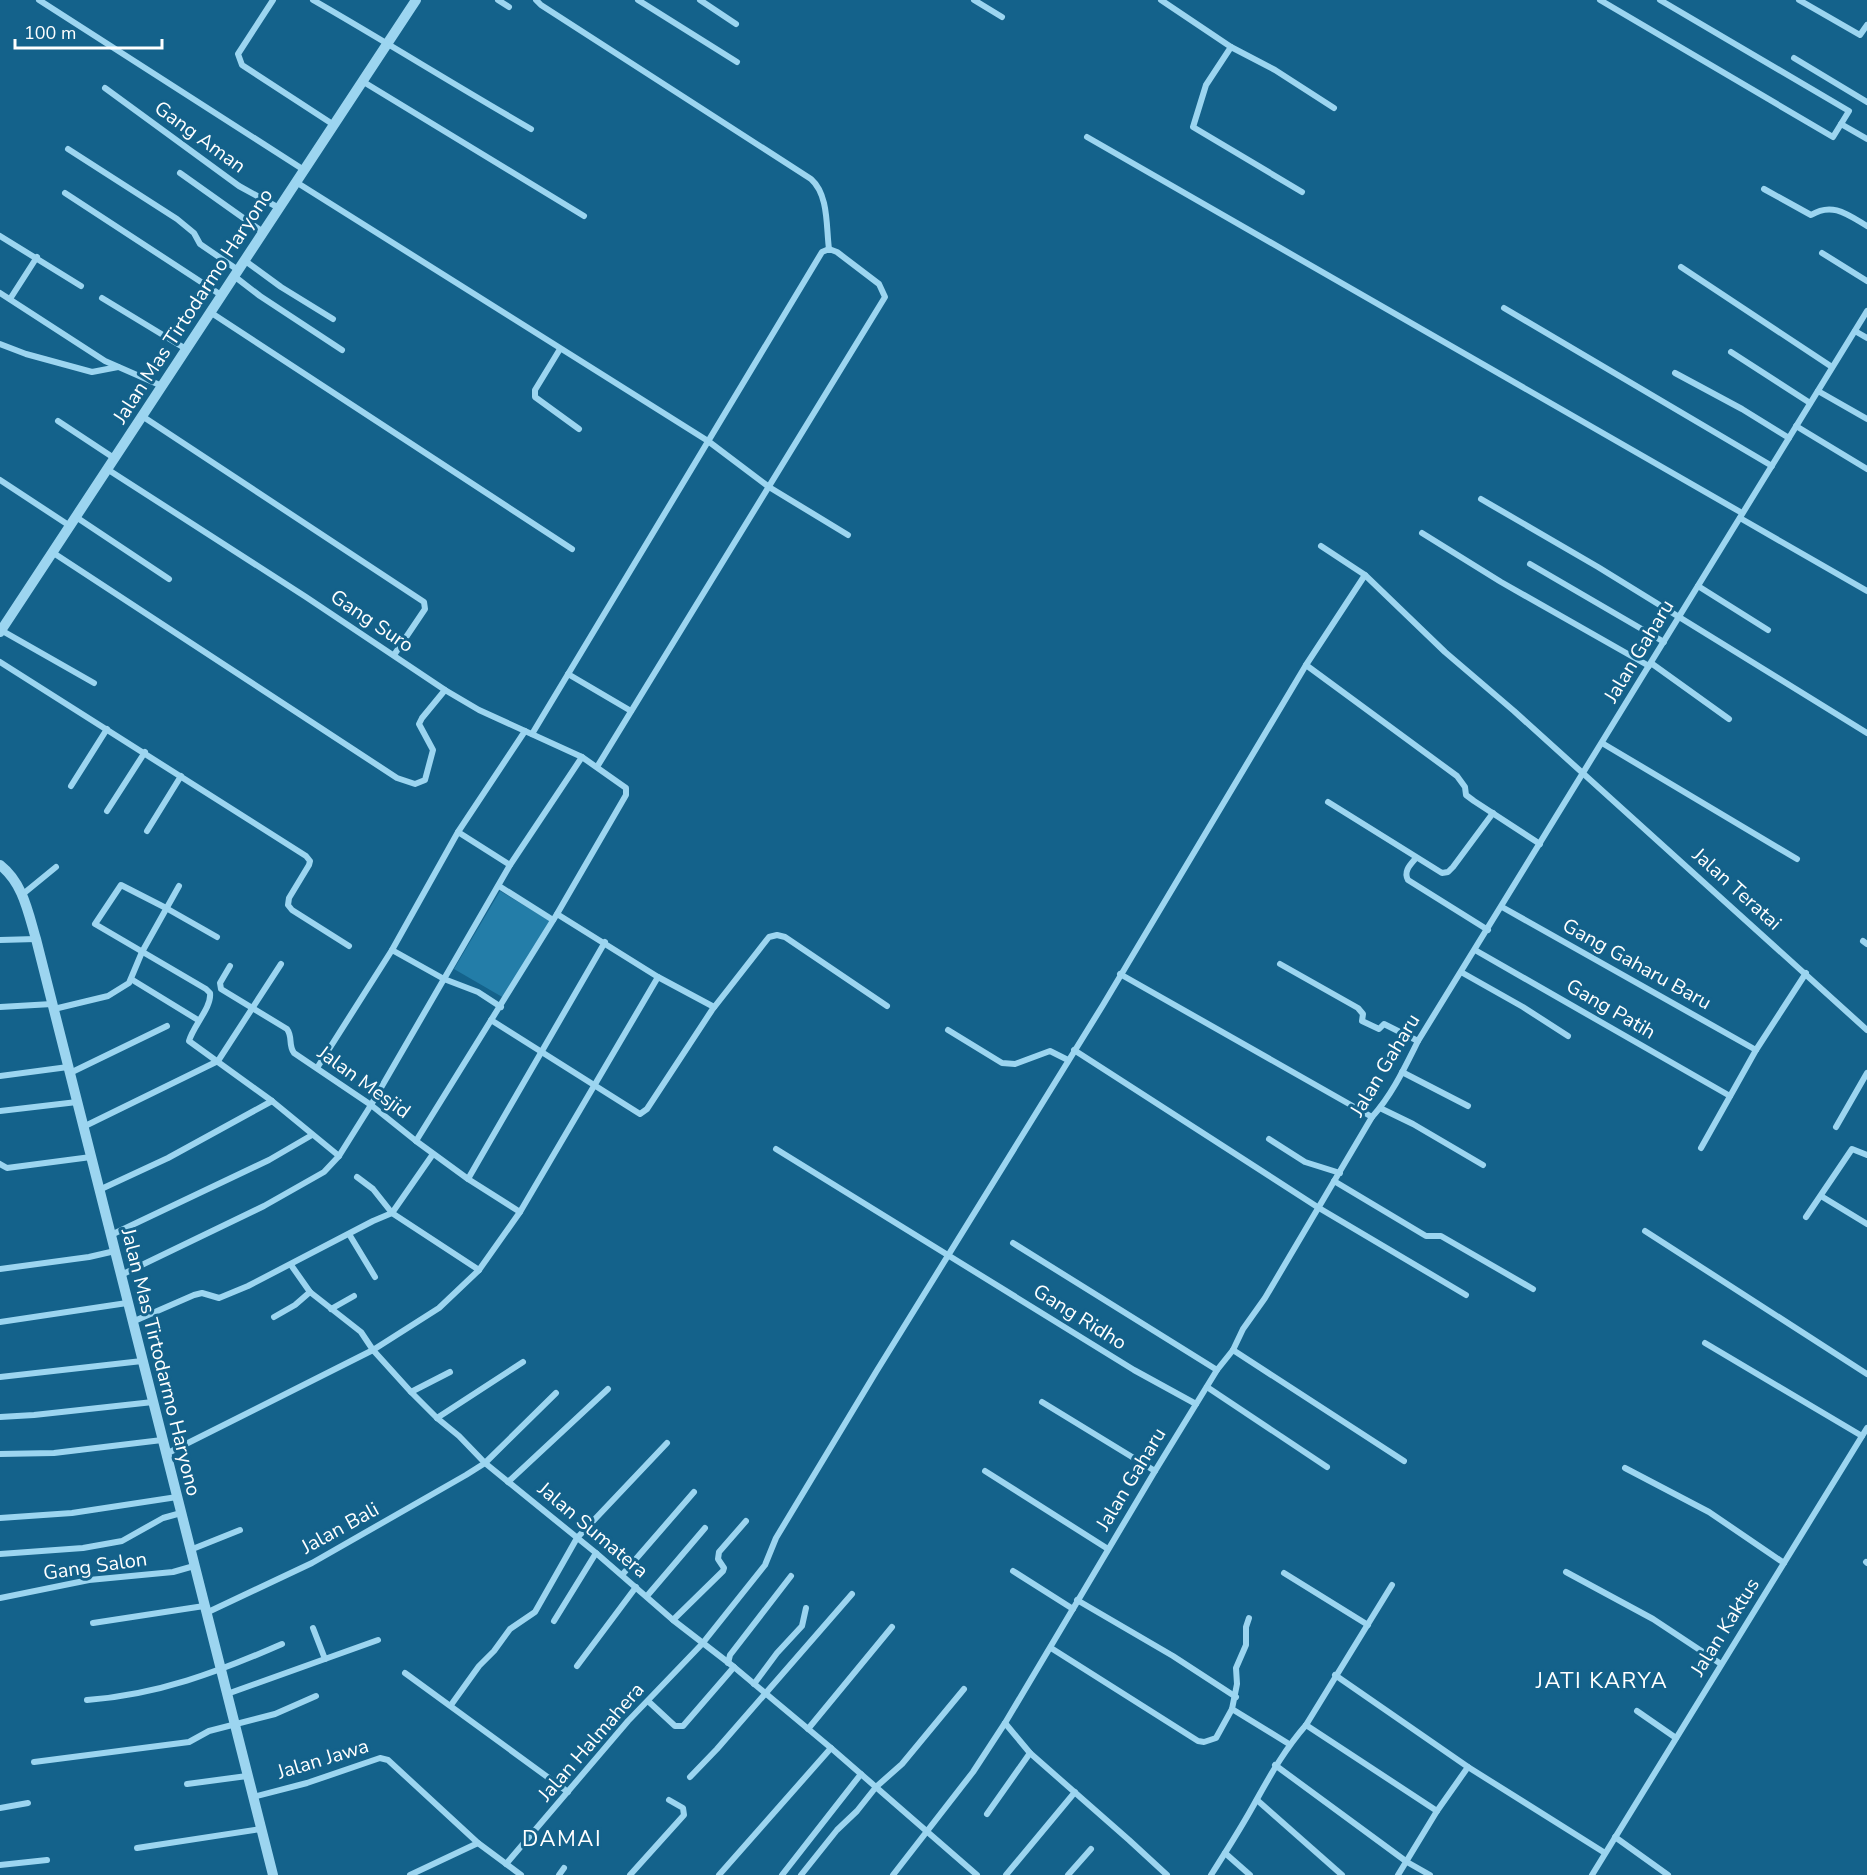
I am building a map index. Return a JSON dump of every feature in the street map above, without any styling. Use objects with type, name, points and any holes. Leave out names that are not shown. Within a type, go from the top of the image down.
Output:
[{"type":"street","points":[[39,0],[304,170]]},
{"type":"street","points":[[273,0],[238,54],[239,60],[242,65],[334,125]]},
{"type":"street","points":[[313,0],[531,129]]},
{"type":"street","name":"Jalan Mas Tirtodarmo Haryono","points":[[1,628],[416,0]]},
{"type":"street","points":[[498,0],[509,7]]},
{"type":"street","points":[[536,0],[811,179],[819,186],[823,200],[829,249]]},
{"type":"street","points":[[638,0],[737,62]]},
{"type":"street","points":[[700,0],[736,24]]},
{"type":"street","points":[[974,0],[1002,17]]},
{"type":"street","points":[[1161,0],[1231,47],[1275,70],[1334,108]]},
{"type":"street","points":[[1600,0],[1833,137],[1849,111],[1660,0]]},
{"type":"street","points":[[1799,0],[1867,39]]},
{"type":"street","points":[[1860,35],[1867,25]]},
{"type":"street","points":[[1231,47],[1206,85],[1193,127],[1302,192]]},
{"type":"street","points":[[1794,58],[1867,102]]},
{"type":"street","points":[[362,81],[584,216]]},
{"type":"street","name":"Gang Aman","points":[[105,88],[239,186],[279,208]]},
{"type":"street","points":[[1841,124],[1867,139]]},
{"type":"street","points":[[1088,137],[1867,591]]},
{"type":"street","points":[[68,148],[177,219],[194,233],[200,244],[260,296],[342,350]]},
{"type":"street","points":[[180,173],[263,232]]},
{"type":"street","points":[[296,182],[708,441],[770,487],[848,535]]},
{"type":"street","points":[[1764,189],[1810,215],[1821,209],[1839,211],[1867,226]]},
{"type":"street","points":[[65,193],[221,295]]},
{"type":"street","points":[[0,236],[81,286]]},
{"type":"street","points":[[532,734],[822,252],[829,249]]},
{"type":"street","points":[[597,767],[885,297],[879,284],[848,259],[829,249]]},
{"type":"street","points":[[1821,253],[1867,281]]},
{"type":"street","points":[[10,299],[37,257]]},
{"type":"street","points":[[244,260],[281,287],[333,319]]},
{"type":"street","points":[[1681,267],[1832,367]]},
{"type":"street","points":[[0,293],[105,361],[162,386]]},
{"type":"street","points":[[102,298],[186,349]]},
{"type":"street","points":[[1504,308],[1772,466]]},
{"type":"street","name":"Jalan Gaharu","points":[[893,1875],[973,1772],[1005,1723],[1155,1471],[1217,1370],[1233,1350],[1243,1329],[1265,1298],[1372,1116],[1380,1108],[1418,1041],[1867,311]]},
{"type":"street","points":[[210,312],[572,549]]},
{"type":"street","points":[[1855,331],[1867,338]]},
{"type":"street","points":[[0,344],[26,354],[92,372],[118,367]]},
{"type":"street","points":[[560,349],[535,390],[536,397],[579,429]]},
{"type":"street","points":[[1731,352],[1810,403]]},
{"type":"street","points":[[1675,373],[1742,409],[1789,438]]},
{"type":"street","points":[[1818,391],[1867,419]]},
{"type":"street","points":[[142,416],[424,602],[425,609],[394,655]]},
{"type":"street","points":[[58,421],[114,458]]},
{"type":"street","points":[[1796,426],[1867,469]]},
{"type":"street","name":"Gang Suro","points":[[107,469],[445,690],[478,710],[582,758],[626,788],[626,795],[555,917]]},
{"type":"street","points":[[0,480],[169,579]]},
{"type":"street","points":[[1481,499],[1680,616],[1867,733]]},
{"type":"street","points":[[1422,533],[1501,582],[1650,664],[1729,719]]},
{"type":"street","name":"Jalan Teratai","points":[[1321,546],[1365,574],[1445,652],[1584,773],[1867,1030]]},
{"type":"street","points":[[52,552],[397,778],[415,784],[425,780],[433,750],[419,724],[445,690]]},
{"type":"street","points":[[1530,564],[1664,642]]},
{"type":"street","name":"Jalan Halmahera","points":[[507,1864],[628,1721],[702,1644],[765,1565],[776,1538],[876,1372],[1103,1005],[1306,665],[1365,574]]},
{"type":"street","points":[[1698,586],[1768,630]]},
{"type":"street","points":[[1,628],[94,683]]},
{"type":"street","points":[[0,662],[309,858],[309,865],[289,898],[288,905],[292,910],[349,946]]},
{"type":"street","points":[[1306,665],[1457,776],[1465,787],[1466,795],[1540,844]]},
{"type":"street","points":[[568,674],[631,711]]},
{"type":"street","points":[[71,786],[107,729]]},
{"type":"street","points":[[317,1068],[392,951],[458,832],[525,731]]},
{"type":"street","points":[[1602,742],[1797,860]]},
{"type":"street","points":[[107,811],[145,752]]},
{"type":"street","points":[[121,1275],[264,1206],[324,1172],[339,1156],[510,865],[582,758]]},
{"type":"street","points":[[147,831],[182,776]]},
{"type":"street","points":[[1328,802],[1442,873],[1448,872],[1493,813]]},
{"type":"street","points":[[458,832],[510,865]]},
{"type":"street","points":[[1416,858],[1407,869],[1408,880],[1488,930]]},
{"type":"street","name":"Jalan Mas Tirtodarmo Haryono","points":[[0,865],[23,894],[36,939],[273,1875]]},
{"type":"street","points":[[23,894],[56,867]]},
{"type":"street","points":[[217,938],[121,885],[96,922],[96,927],[210,993],[210,1002],[198,1020],[189,1041],[272,1101],[339,1156]]},
{"type":"street","points":[[0,1007],[53,1006],[108,996],[121,989],[131,979],[142,952],[179,886]]},
{"type":"street","points":[[499,886],[605,942],[658,977],[714,1007]]},
{"type":"street","name":"Gang Gaharu Baru","points":[[1502,907],[1756,1050]]},
{"type":"street","points":[[416,1141],[555,917]]},
{"type":"street","points":[[491,1020],[640,1114],[647,1109],[714,1007],[769,937],[777,935],[784,937],[887,1006]]},
{"type":"street","points":[[0,940],[36,939]]},
{"type":"street","points":[[468,1179],[605,942]]},
{"type":"street","name":"Gang Patih","points":[[1475,950],[1730,1096]]},
{"type":"street","points":[[392,951],[444,979],[478,992],[501,1007]]},
{"type":"street","points":[[84,1127],[218,1061],[281,964]]},
{"type":"street","points":[[1280,964],[1358,1008],[1363,1014],[1362,1021],[1370,1026],[1379,1029],[1384,1024],[1418,1041]]},
{"type":"street","name":"Jalan Mesjid","points":[[230,966],[220,986],[287,1029],[290,1033],[291,1049],[371,1105],[468,1179],[520,1212]]},
{"type":"street","points":[[1461,972],[1568,1036]]},
{"type":"street","points":[[1701,1148],[1756,1050],[1806,973]]},
{"type":"street","points":[[1120,974],[1372,1116]]},
{"type":"street","points":[[166,1454],[373,1350],[439,1308],[479,1270],[520,1212],[658,977]]},
{"type":"street","points":[[131,979],[198,1020]]},
{"type":"street","points":[[0,1076],[69,1070],[167,1026]]},
{"type":"street","points":[[948,1030],[1002,1063],[1020,1063],[1050,1051],[1068,1059]]},
{"type":"street","points":[[1074,1050],[1319,1208],[1466,1295]]},
{"type":"street","points":[[1402,1072],[1468,1106]]},
{"type":"street","points":[[1836,1127],[1867,1073]]},
{"type":"street","points":[[99,1190],[168,1158],[272,1101]]},
{"type":"street","points":[[0,1111],[77,1102]]},
{"type":"street","points":[[1380,1108],[1439,1138],[1483,1165]]},
{"type":"street","points":[[111,1235],[269,1160],[312,1136]]},
{"type":"street","points":[[1269,1139],[1305,1162],[1340,1173]]},
{"type":"street","name":"Gang Ridho","points":[[776,1149],[1134,1370],[1196,1404]]},
{"type":"street","points":[[1806,1217],[1852,1149],[1867,1155]]},
{"type":"street","points":[[132,1322],[194,1295],[202,1293],[219,1298],[248,1286],[392,1213],[433,1154]]},
{"type":"street","points":[[0,1164],[7,1167],[91,1157]]},
{"type":"street","points":[[357,1177],[373,1189],[392,1213],[479,1270]]},
{"type":"street","points":[[1334,1181],[1426,1236],[1441,1236],[1533,1289]]},
{"type":"street","points":[[1821,1196],[1867,1224]]},
{"type":"street","points":[[1645,1231],[1867,1374]]},
{"type":"street","points":[[349,1234],[375,1277]]},
{"type":"street","points":[[1012,1242],[1217,1370]]},
{"type":"street","points":[[0,1269],[89,1257],[115,1251]]},
{"type":"street","name":"Jalan Sumatera","points":[[291,1265],[310,1292],[360,1332],[411,1392],[485,1463],[532,1499],[673,1620],[831,1748],[977,1875]]},
{"type":"street","points":[[273,1317],[295,1305],[310,1292]]},
{"type":"street","points":[[331,1309],[354,1296]]},
{"type":"street","points":[[0,1322],[127,1303]]},
{"type":"street","points":[[1705,1343],[1862,1436]]},
{"type":"street","points":[[1233,1350],[1404,1461]]},
{"type":"street","points":[[0,1377],[142,1361]]},
{"type":"street","points":[[437,1418],[523,1362]]},
{"type":"street","points":[[411,1392],[450,1372]]},
{"type":"street","points":[[1207,1387],[1328,1467]]},
{"type":"street","points":[[508,1482],[608,1389]]},
{"type":"street","name":"Jalan Bali","points":[[93,1623],[205,1610],[312,1563],[485,1463],[556,1393]]},
{"type":"street","points":[[0,1417],[153,1402]]},
{"type":"street","points":[[1042,1402],[1155,1471]]},
{"type":"street","name":"Jalan Kaktus","points":[[1592,1875],[1867,1428]]},
{"type":"street","points":[[0,1454],[54,1453],[162,1440]]},
{"type":"street","points":[[451,1705],[510,1629],[535,1612],[577,1538],[667,1443]]},
{"type":"street","points":[[1625,1468],[1709,1512],[1784,1563]]},
{"type":"street","points":[[985,1471],[1108,1549]]},
{"type":"street","points":[[622,1575],[694,1492]]},
{"type":"street","points":[[0,1518],[72,1513],[177,1497]]},
{"type":"street","points":[[0,1554],[83,1548],[122,1541],[163,1518],[181,1513]]},
{"type":"street","points":[[673,1620],[723,1570],[718,1559],[719,1552],[746,1521]]},
{"type":"street","points":[[647,1596],[705,1528]]},
{"type":"street","points":[[190,1550],[240,1530]]},
{"type":"street","points":[[554,1621],[596,1553]]},
{"type":"street","name":"Gang Salon","points":[[0,1598],[88,1580],[173,1572],[194,1566]]},
{"type":"street","points":[[1013,1571],[1073,1609]]},
{"type":"street","points":[[1566,1572],[1653,1619],[1721,1664]]},
{"type":"street","points":[[1284,1573],[1368,1625]]},
{"type":"street","points":[[648,1701],[675,1726],[682,1726],[731,1665],[730,1655],[791,1576]]},
{"type":"street","points":[[1211,1875],[1257,1800],[1275,1765],[1306,1725],[1392,1585]]},
{"type":"street","points":[[577,1666],[636,1587]]},
{"type":"street","points":[[690,1777],[765,1695],[852,1594]]},
{"type":"street","points":[[1077,1600],[1173,1656],[1236,1697]]},
{"type":"street","points":[[754,1684],[777,1653],[802,1626],[806,1608]]},
{"type":"street","points":[[1051,1648],[1198,1741],[1204,1742],[1216,1738],[1232,1709],[1238,1684],[1236,1668],[1246,1645],[1246,1627],[1249,1618]]},
{"type":"street","points":[[808,1729],[892,1627]]},
{"type":"street","points":[[313,1628],[325,1659]]},
{"type":"street","points":[[227,1694],[378,1640]]},
{"type":"street","points":[[87,1700],[152,1691],[221,1671],[282,1644]]},
{"type":"street","points":[[405,1673],[568,1792]]},
{"type":"street","points":[[1335,1675],[1468,1767],[1605,1853]]},
{"type":"street","points":[[801,1875],[876,1786],[902,1764],[964,1689]]},
{"type":"street","points":[[34,1762],[189,1742],[209,1731],[275,1714],[316,1696]]},
{"type":"street","points":[[1232,1709],[1289,1744]]},
{"type":"street","points":[[1637,1711],[1676,1738]]},
{"type":"street","points":[[1005,1723],[1030,1753],[1167,1875]]},
{"type":"street","points":[[1306,1725],[1437,1811]]},
{"type":"street","points":[[719,1875],[831,1748]]},
{"type":"street","points":[[987,1814],[1030,1753]]},
{"type":"street","name":"Jalan Jawa","points":[[253,1797],[307,1783],[380,1758],[388,1760],[478,1843],[521,1875]]},
{"type":"street","points":[[1275,1765],[1407,1862],[1430,1875]]},
{"type":"street","points":[[1398,1875],[1437,1811],[1468,1767]]},
{"type":"street","points":[[782,1875],[861,1774]]},
{"type":"street","points":[[188,1784],[247,1776]]},
{"type":"street","points":[[1006,1875],[1075,1792]]},
{"type":"street","points":[[630,1875],[684,1815],[682,1808],[669,1800]]},
{"type":"street","points":[[1257,1800],[1342,1875]]},
{"type":"street","points":[[0,1808],[28,1803]]},
{"type":"street","points":[[137,1848],[261,1830]]},
{"type":"street","points":[[1615,1837],[1668,1875]]},
{"type":"street","points":[[410,1875],[478,1843]]},
{"type":"street","points":[[1068,1875],[1091,1849]]},
{"type":"street","points":[[1225,1853],[1250,1875]]},
{"type":"street","points":[[0,1865],[47,1860]]},
{"type":"street","points":[[559,1875],[564,1868]]},
{"type":"shaded area","points":[[500,891],[550,921],[504,998],[454,969]]},
{"type":"district","name":"JATI KARYA","points":[[1602,1681]]},
{"type":"district","name":"DAMAI","points":[[562,1839]]}]
